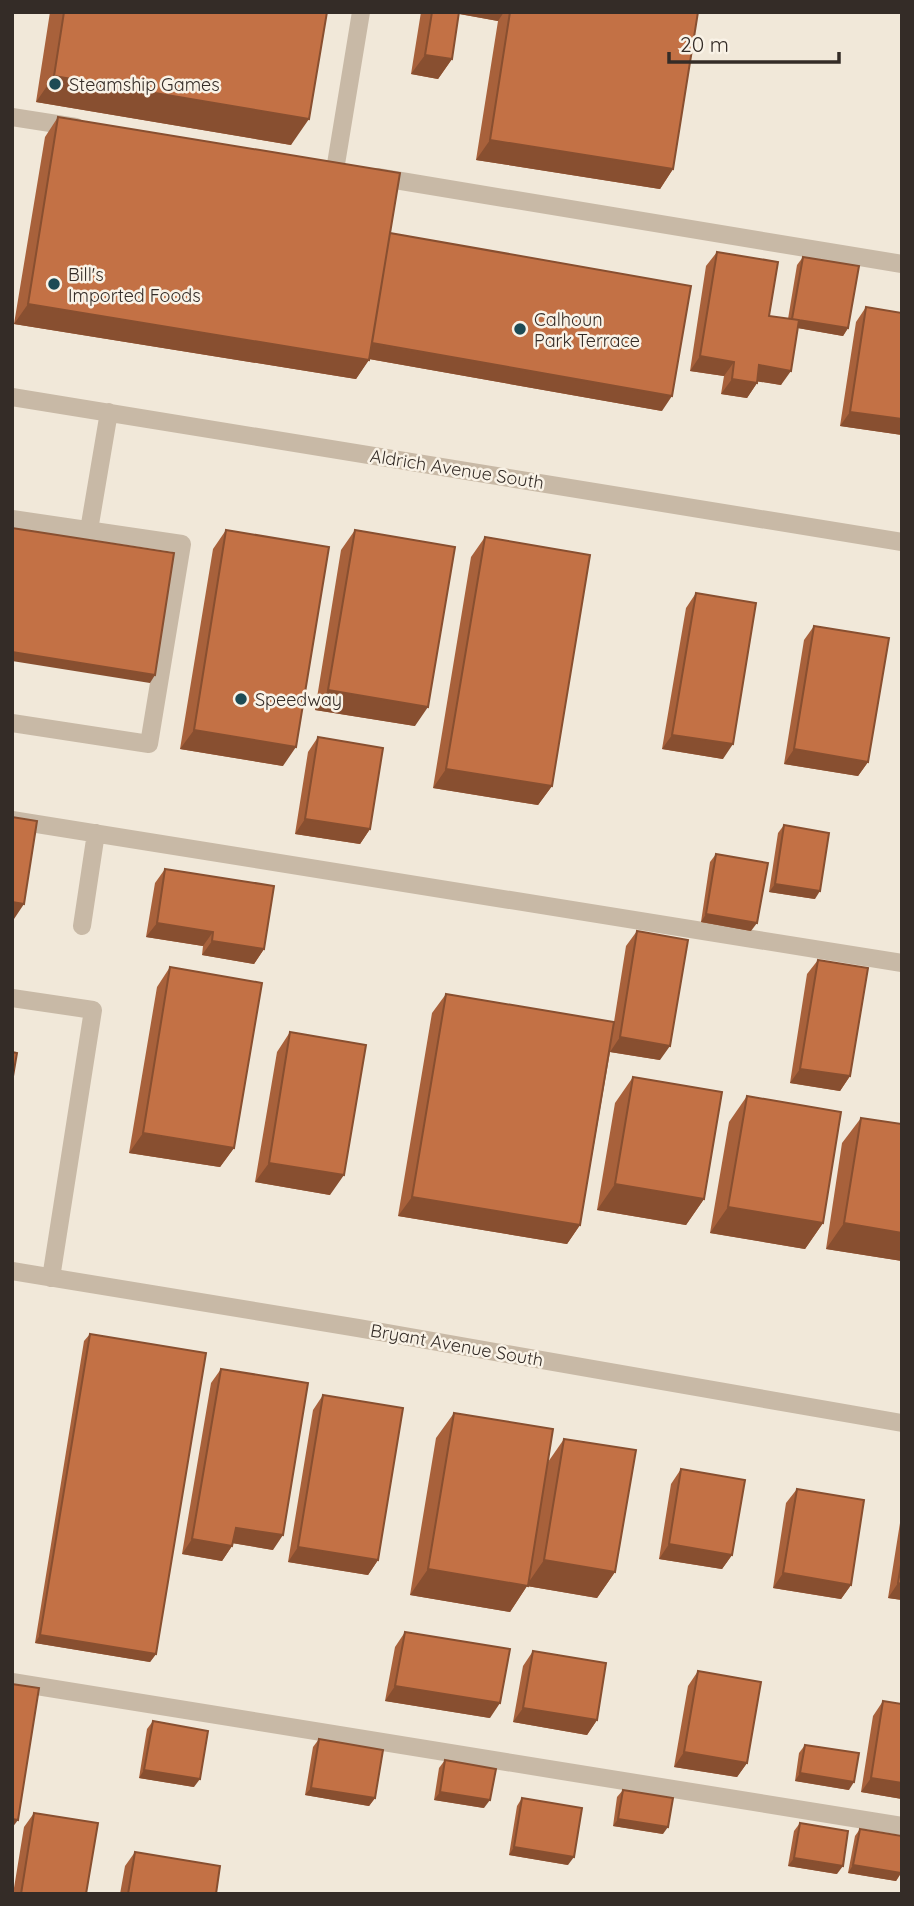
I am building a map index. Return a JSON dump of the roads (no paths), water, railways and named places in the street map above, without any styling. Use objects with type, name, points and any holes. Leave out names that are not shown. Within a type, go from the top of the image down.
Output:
[{"type":"street","points":[[361,12],[342,171],[902,264]]},
{"type":"street","points":[[12,117],[88,129]]},
{"type":"street","name":"Aldrich Avenue South","points":[[12,397],[902,542]]},
{"type":"street","points":[[89,530],[109,412]]},
{"type":"street","points":[[12,519],[182,544],[149,744],[12,723]]},
{"type":"street","points":[[12,820],[902,964]]},
{"type":"street","points":[[82,926],[96,833]]},
{"type":"street","points":[[12,998],[93,1010],[51,1278]]},
{"type":"street","name":"Bryant Avenue South","points":[[12,1271],[902,1423]]},
{"type":"street","points":[[12,1682],[902,1826]]},
{"type":"place","name":"Steamship Games","points":[[55,84]]},
{"type":"place","name":"Bill's Imported Foods","points":[[54,284]]},
{"type":"place","name":"Calhoun Park Terrace","points":[[520,329]]},
{"type":"place","name":"Speedway","points":[[241,699]]}]
